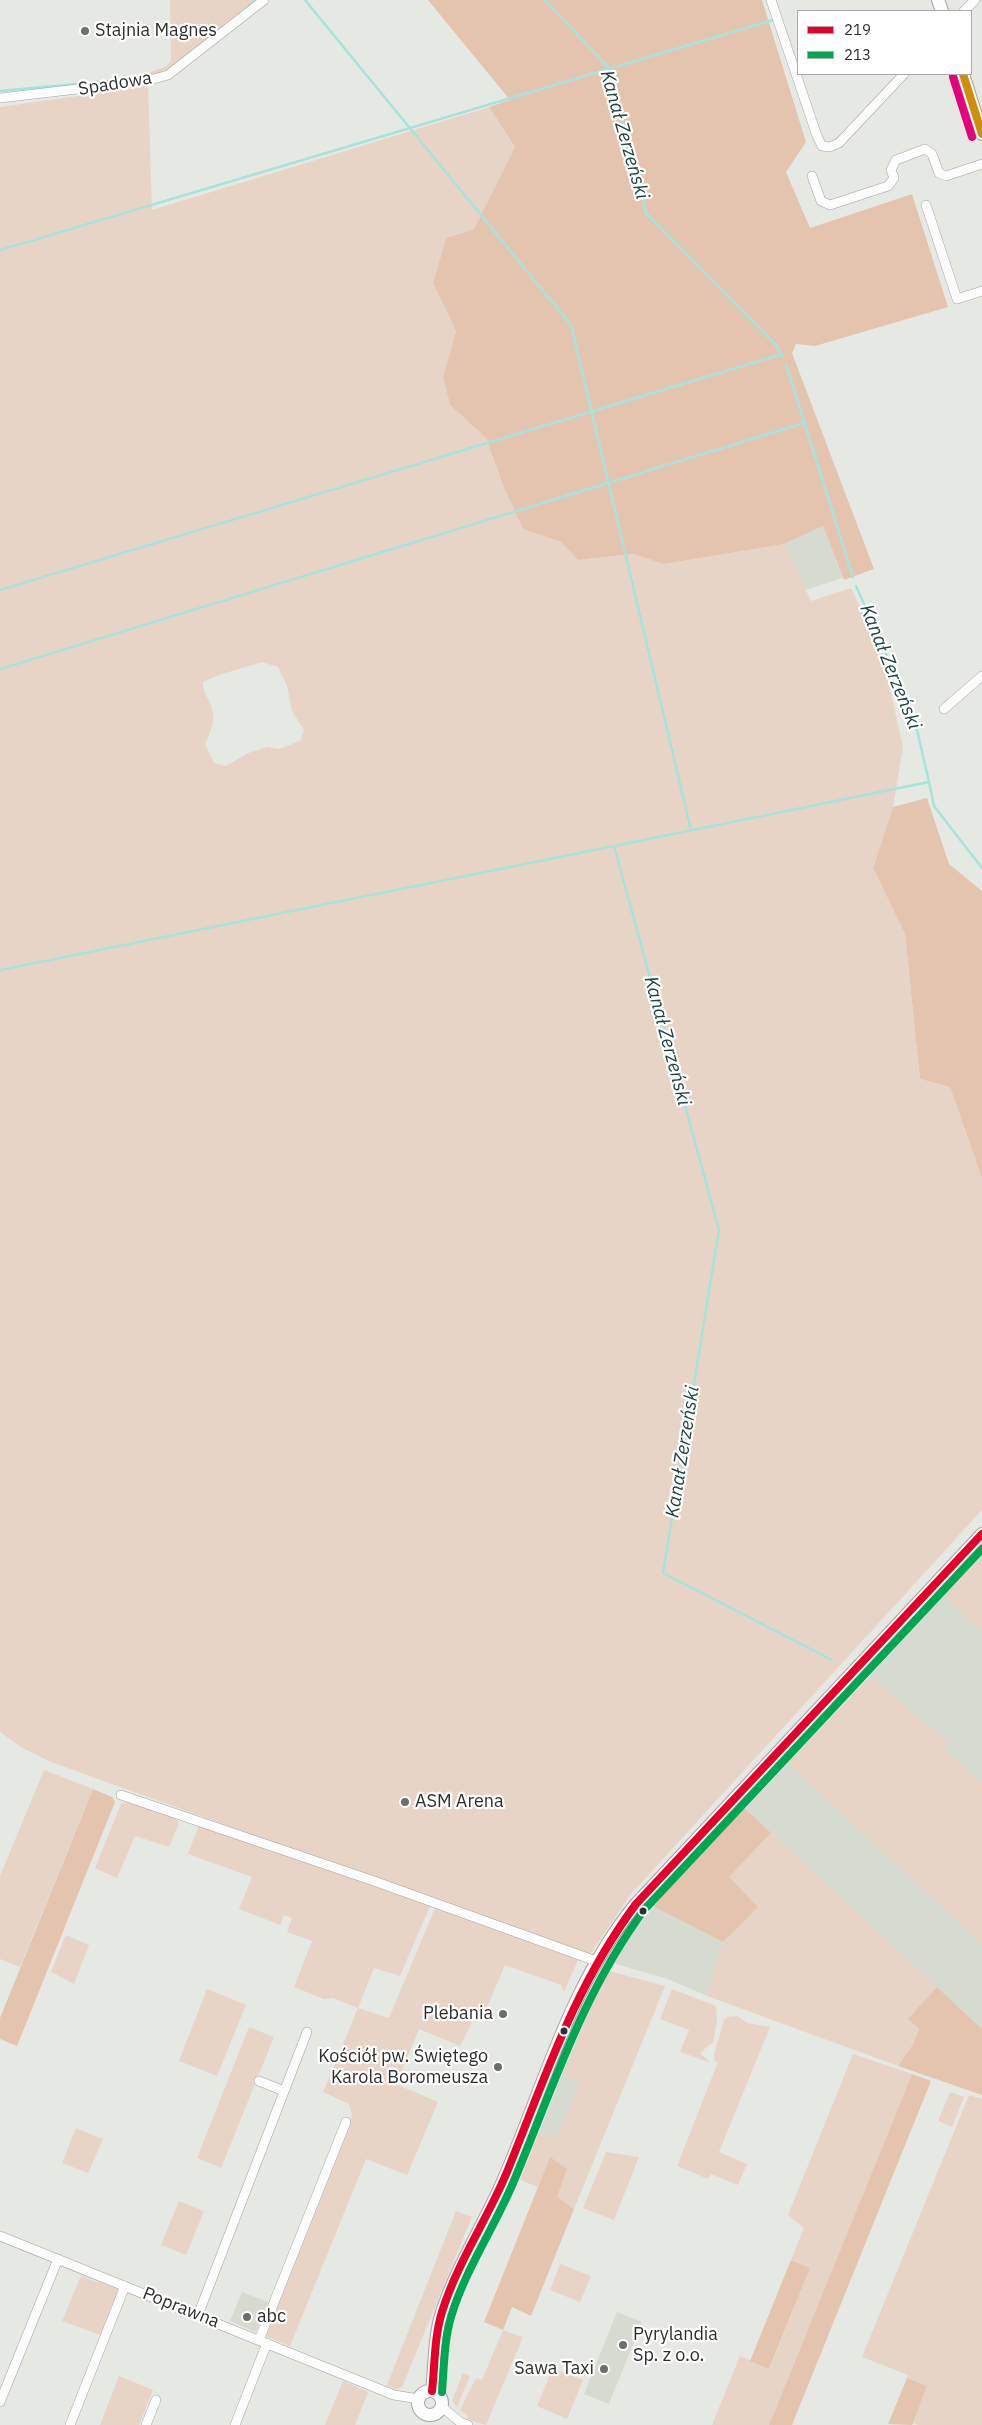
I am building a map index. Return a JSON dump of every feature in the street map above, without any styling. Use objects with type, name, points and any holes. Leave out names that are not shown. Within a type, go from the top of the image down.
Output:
[{"type":"street","name":"Spadowa","points":[[0,98],[146,81],[168,75],[264,0]]},
{"type":"street","points":[[771,0],[822,146],[830,147],[838,142],[903,75]]},
{"type":"street","points":[[965,10],[975,0]]},
{"type":"street","points":[[962,75],[982,134]]},
{"type":"street","points":[[812,176],[821,201],[830,205],[888,186],[894,178],[891,170],[896,160],[925,150],[932,154],[939,173],[946,176],[982,164]]},
{"type":"street","points":[[926,205],[957,299],[982,291]]},
{"type":"street","points":[[944,709],[982,676]]},
{"type":"street","points":[[432,2391],[441,2312],[504,2180],[564,2033],[596,1961],[636,1904],[982,1534]]},
{"type":"street","points":[[121,1795],[374,1881],[596,1961]]},
{"type":"street","points":[[198,2315],[308,2032]]},
{"type":"street","points":[[259,2081],[284,2091]]},
{"type":"street","points":[[235,2425],[263,2341],[346,2122]]},
{"type":"street","name":"Poprawna","points":[[0,2236],[394,2395],[418,2399]]},
{"type":"street","points":[[0,2402],[58,2259]]},
{"type":"street","points":[[70,2425],[125,2286]]},
{"type":"street","points":[[432,2391],[442,2398],[442,2407],[436,2414],[425,2420],[419,2407],[418,2399],[422,2394],[432,2391]]},
{"type":"street","points":[[146,2425],[156,2400]]},
{"type":"street","points":[[442,2407],[460,2422],[468,2425]]},
{"type":"shaded area","points":[[170,0],[259,0],[169,72],[148,79],[148,73],[165,67],[171,61]]},
{"type":"shaded area","points":[[428,0],[762,0],[806,142],[786,172],[810,228],[912,194],[948,307],[815,346],[796,344],[792,353],[874,569],[844,580],[823,526],[784,544],[664,564],[633,554],[578,560],[561,542],[523,529],[504,488],[486,438],[450,405],[443,377],[456,331],[433,283],[446,238],[474,229],[515,147],[489,107],[510,100]]},
{"type":"shaded area","points":[[148,86],[152,210],[489,107],[515,147],[474,229],[446,238],[433,283],[456,331],[443,377],[450,405],[486,438],[504,488],[523,529],[561,542],[578,560],[633,554],[665,564],[784,544],[811,601],[851,588],[881,650],[903,747],[893,807],[873,868],[905,934],[920,1079],[950,1087],[982,1178],[982,1510],[631,1894],[589,1956],[51,1762],[21,1747],[0,1732],[0,107]],"holes":[[[262,662],[278,667],[287,686],[292,711],[304,730],[300,741],[279,749],[268,747],[248,753],[226,766],[214,763],[205,744],[212,727],[213,713],[204,690],[203,682]]]},
{"type":"shaded area","points":[[823,526],[843,578],[805,590],[784,544]]},
{"type":"shaded area","points":[[927,798],[949,864],[982,891],[982,1178],[950,1087],[920,1079],[905,934],[873,868],[893,807]]},
{"type":"shaded area","points":[[982,1552],[982,1631],[942,1594]]},
{"type":"shaded area","points":[[944,1595],[982,1631],[982,1783],[946,1751],[947,1741],[869,1677]]},
{"type":"shaded area","points":[[869,1677],[947,1741],[946,1751],[982,1783],[982,1944],[788,1763]]},
{"type":"shaded area","points":[[788,1763],[982,1944],[982,2029],[745,1809]]},
{"type":"shaded area","points":[[44,1770],[93,1789],[20,1967],[0,1959],[0,1876]]},
{"type":"shaded area","points":[[93,1789],[112,1797],[115,1802],[17,2046],[0,2039],[0,2018]]},
{"type":"shaded area","points":[[131,1801],[175,1816],[179,1823],[169,1847],[135,1836],[117,1878],[95,1868],[121,1804]]},
{"type":"shaded area","points":[[743,1807],[771,1833],[729,1877],[758,1907],[723,1942],[654,1907],[668,1886]]},
{"type":"shaded area","points":[[199,1825],[430,1906],[400,1976],[374,1968],[358,2008],[333,1998],[324,1999],[294,1987],[312,1941],[287,1932],[292,1918],[284,1915],[280,1925],[239,1909],[252,1877],[188,1854]]},
{"type":"shaded area","points":[[771,1833],[937,1987],[909,2019],[919,2029],[913,2044],[898,2066],[707,1996],[723,1942],[758,1907],[728,1877]]},
{"type":"shaded area","points":[[654,1907],[723,1942],[707,1996],[668,1979],[609,1962],[623,1942]]},
{"type":"shaded area","points":[[435,1908],[578,1960],[564,1992],[561,1985],[505,1965],[482,2019],[475,2016],[460,2046],[419,2029],[396,2084],[438,2102],[407,2175],[366,2159],[290,2346],[266,2336],[352,2115],[349,2104],[323,2092],[358,2008],[389,2018]]},
{"type":"shaded area","points":[[66,1935],[89,1945],[74,1984],[51,1972]]},
{"type":"shaded area","points":[[606,1970],[665,1986],[574,2209],[556,2197],[550,2157],[538,2187],[520,2180],[539,2133],[557,2139],[580,2082],[562,2075]]},
{"type":"shaded area","points":[[937,1987],[982,2029],[982,2095],[898,2066],[913,2044],[919,2029],[908,2019]]},
{"type":"shaded area","points":[[207,1989],[246,2005],[217,2076],[179,2061]]},
{"type":"shaded area","points":[[672,1989],[716,2006],[717,2022],[713,2042],[700,2053],[711,2063],[680,2052],[689,2030],[660,2019]]},
{"type":"shaded area","points":[[737,2016],[748,2023],[770,2027],[719,2152],[747,2164],[738,2185],[711,2174],[708,2179],[677,2166],[718,2062],[715,2062],[714,2054],[724,2020],[727,2017]]},
{"type":"shaded area","points":[[249,2027],[274,2037],[221,2168],[197,2158]]},
{"type":"shaded area","points":[[853,2054],[912,2074],[769,2425],[712,2425],[740,2356],[770,2368],[810,2268],[791,2260],[804,2228],[788,2215]]},
{"type":"shaded area","points":[[912,2074],[931,2081],[792,2425],[769,2425]]},
{"type":"shaded area","points":[[562,2075],[580,2082],[557,2139],[539,2133]]},
{"type":"shaded area","points":[[950,2092],[964,2097],[952,2127],[938,2121]]},
{"type":"shaded area","points":[[969,2095],[982,2099],[982,2425],[918,2425],[913,2423],[927,2386],[907,2378],[908,2375],[862,2357]]},
{"type":"shaded area","points":[[76,2128],[103,2139],[88,2173],[62,2163]]},
{"type":"shaded area","points":[[606,2152],[639,2157],[614,2220],[583,2208]]},
{"type":"shaded area","points":[[550,2157],[567,2169],[557,2197],[574,2209],[531,2316],[512,2307],[503,2330],[484,2322]]},
{"type":"shaded area","points":[[179,2201],[204,2211],[186,2255],[161,2245]]},
{"type":"shaded area","points":[[456,2211],[472,2217],[402,2387],[395,2389],[387,2385]]},
{"type":"shaded area","points":[[791,2260],[810,2268],[769,2369],[750,2361]]},
{"type":"shaded area","points":[[560,2264],[591,2276],[580,2302],[550,2290]]},
{"type":"shaded area","points":[[81,2276],[120,2290],[101,2335],[62,2321]]},
{"type":"shaded area","points":[[242,2292],[268,2302],[256,2332],[230,2321]]},
{"type":"shaded area","points":[[617,2312],[642,2322],[609,2404],[584,2394]]},
{"type":"shaded area","points":[[503,2330],[523,2337],[486,2425],[467,2419],[468,2416],[460,2410],[476,2378],[482,2380]]},
{"type":"shaded area","points":[[553,2368],[583,2380],[567,2419],[537,2406]]},
{"type":"shaded area","points":[[463,2373],[470,2376],[457,2407],[452,2401]]},
{"type":"shaded area","points":[[119,2376],[153,2390],[139,2425],[100,2425]]},
{"type":"shaded area","points":[[907,2378],[927,2386],[913,2423],[912,2425],[888,2424]]},
{"type":"shaded area","points":[[343,2381],[368,2392],[355,2425],[325,2425]]},
{"type":"waterway","points":[[236,17],[256,0]]},
{"type":"waterway","points":[[305,0],[571,325],[691,830]]},
{"type":"waterway","name":"Kanał Zerzeński","points":[[545,0],[609,68],[646,213],[776,345],[783,357]]},
{"type":"waterway","points":[[0,250],[773,20]]},
{"type":"waterway","points":[[0,91],[108,81]]},
{"type":"waterway","points":[[0,590],[782,354]]},
{"type":"waterway","name":"Kanał Zerzeński","points":[[786,364],[853,577]]},
{"type":"waterway","points":[[0,669],[804,423]]},
{"type":"waterway","name":"Kanał Zerzeński","points":[[832,1660],[663,1573],[719,1230],[614,846],[929,782],[914,717],[856,586]]},
{"type":"waterway","points":[[929,782],[934,806],[982,868]]},
{"type":"waterway","points":[[0,970],[614,846]]},
{"type":"transit line","points":[[963,75],[982,134]]},
{"type":"transit line","points":[[953,77],[972,137]]},
{"type":"transit line","name":"219","points":[[432,2391],[437,2332],[448,2294],[507,2172],[562,2034],[595,1968],[614,1936],[636,1904],[982,1534]]},
{"type":"transit line","name":"213","points":[[442,2392],[447,2335],[457,2299],[508,2194],[587,2006],[623,1941],[644,1910],[982,1549]]},
{"type":"place","name":"Stajnia Magnes","points":[[85,31]]},
{"type":"place","name":"ASM Arena","points":[[405,1802]]},
{"type":"place","name":"Plebania","points":[[503,2014]]},
{"type":"place","name":"Kościół pw. Świętego Karola Boromeusza","points":[[498,2067]]},
{"type":"place","name":"abc","points":[[247,2317]]},
{"type":"place","name":"Pyrylandia Sp. z o.o.","points":[[623,2345]]},
{"type":"place","name":"Sawa Taxi","points":[[604,2369]]}]
